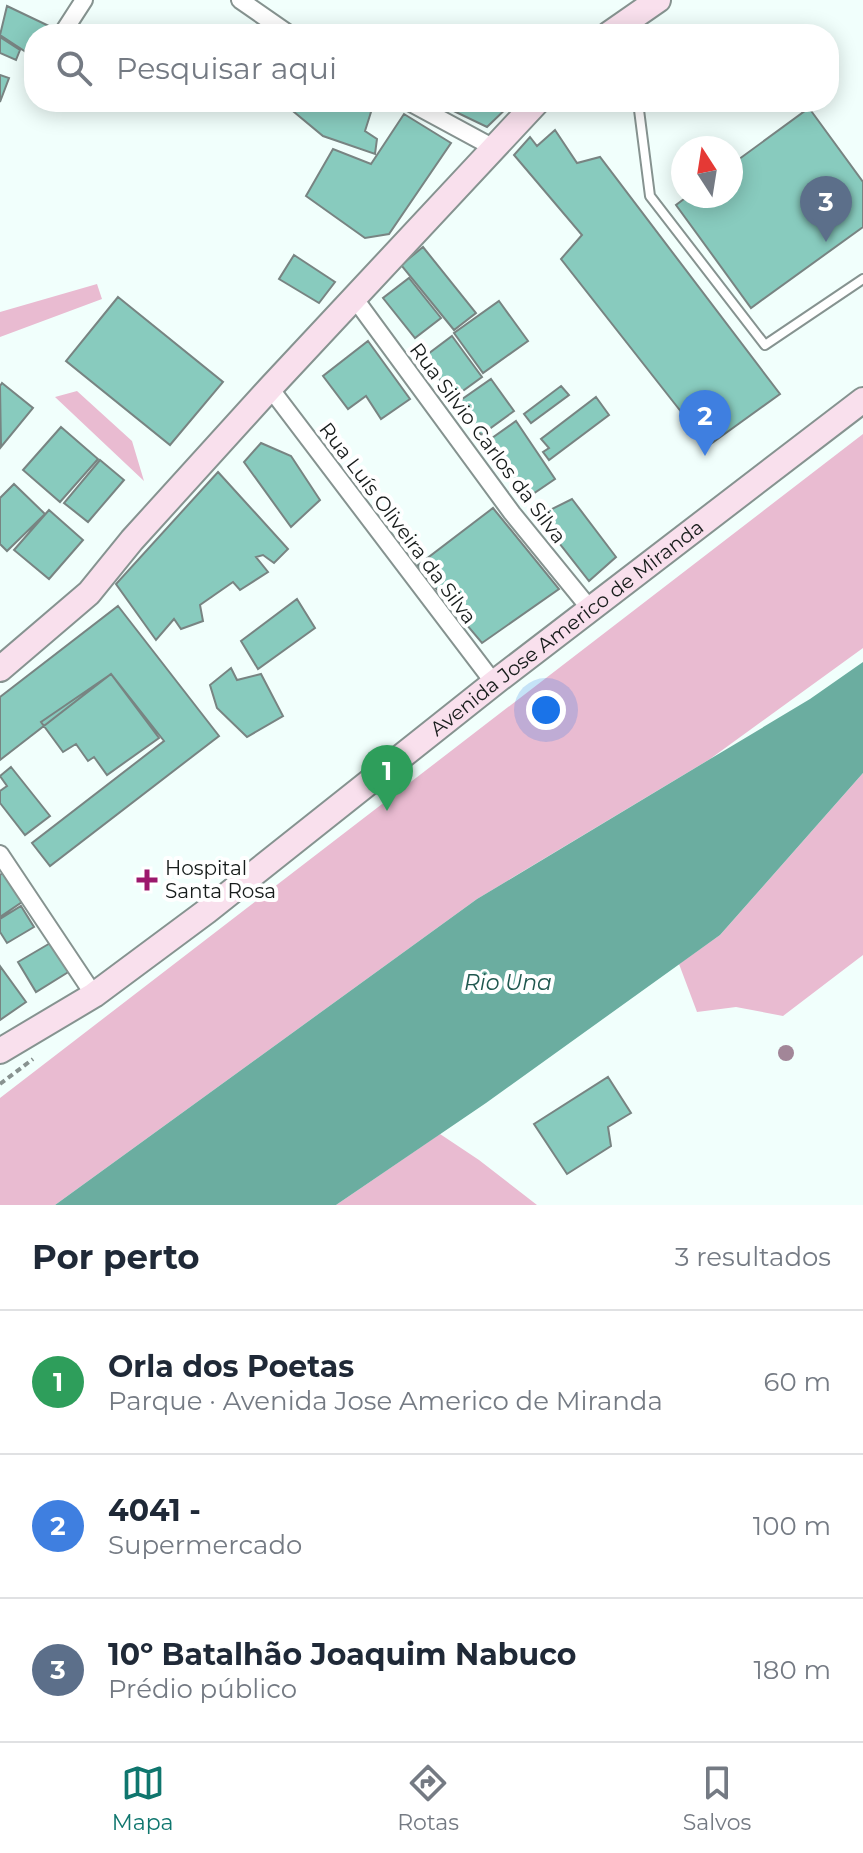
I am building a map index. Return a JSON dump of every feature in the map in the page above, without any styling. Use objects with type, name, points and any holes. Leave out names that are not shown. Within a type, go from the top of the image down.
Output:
[{"type":"main road","points":[[622,24],[658,0]]},
{"type":"main road","points":[[0,669],[89,593],[132,540],[270,388],[528,112]]},
{"type":"main road","name":"Avenida Jose Americo de Miranda","points":[[0,1051],[94,995],[207,911],[494,683],[863,400]]},
{"type":"street","points":[[68,24],[84,0]]},
{"type":"street","points":[[240,0],[275,24]]},
{"type":"street","points":[[427,112],[494,148]]},
{"type":"street","name":"Rua Silvio Carlos da Silva","points":[[355,299],[512,513],[591,610]]},
{"type":"street","name":"Rua Luís Oliveira da Silva","points":[[270,388],[494,683]]},
{"type":"street","points":[[0,854],[94,995]]},
{"type":"lane","points":[[639,112],[650,196],[765,345],[863,279]]},
{"type":"shaded area","points":[[97,284],[102,299],[0,337],[0,312]]},
{"type":"shaded area","points":[[77,391],[132,441],[144,481],[55,397]]},
{"type":"shaded area","points":[[863,434],[863,648],[710,759],[477,899],[55,1205],[0,1205],[0,1098]]},
{"type":"shaded area","points":[[863,773],[863,955],[783,1016],[736,1007],[697,1012],[679,964],[720,935]]},
{"type":"shaded area","points":[[440,1134],[537,1205],[336,1205]]},
{"type":"water","name":"Rio Una","points":[[863,662],[863,773],[720,935],[486,1103],[336,1205],[55,1205],[477,899],[810,699]]},
{"type":"building","points":[[7,6],[45,24],[24,24],[24,51],[0,35]]},
{"type":"building","points":[[0,37],[20,50],[16,60],[0,53]]},
{"type":"building","points":[[0,75],[9,78],[0,102]]},
{"type":"building","points":[[294,112],[371,112],[365,131],[377,139],[375,154],[323,136]]},
{"type":"building","points":[[456,112],[503,112],[487,127]]},
{"type":"building","points":[[804,112],[812,112],[863,182],[863,227],[751,308],[678,208],[743,208],[743,156]]},
{"type":"building","points":[[404,114],[451,143],[389,234],[365,238],[306,196],[333,149],[371,164]]},
{"type":"building","points":[[555,130],[577,163],[600,157],[780,394],[708,446],[561,259],[582,235],[514,155],[530,137],[537,146]]},
{"type":"building","points":[[423,247],[476,313],[454,330],[401,265]]},
{"type":"building","points":[[294,255],[335,282],[319,303],[279,279]]},
{"type":"building","points":[[409,278],[441,318],[415,338],[383,298]]},
{"type":"building","points":[[118,297],[223,382],[170,445],[66,361]]},
{"type":"building","points":[[499,301],[528,341],[483,373],[454,333]]},
{"type":"building","points":[[452,336],[482,377],[453,398],[424,357]]},
{"type":"building","points":[[368,341],[410,399],[381,419],[366,396],[348,409],[323,376]]},
{"type":"building","points":[[491,379],[514,411],[481,435],[458,402]]},
{"type":"building","points":[[2,383],[33,408],[1,447],[0,386]]},
{"type":"building","points":[[561,386],[569,395],[531,423],[524,414]]},
{"type":"building","points":[[596,397],[609,415],[549,460],[543,452],[549,448],[541,439]]},
{"type":"building","points":[[516,421],[555,479],[524,500],[485,443]]},
{"type":"building","points":[[61,427],[98,459],[60,502],[23,470]]},
{"type":"building","points":[[261,443],[291,456],[320,500],[291,527],[244,462]]},
{"type":"building","points":[[100,460],[124,480],[88,522],[64,503]]},
{"type":"building","points":[[218,472],[288,549],[274,563],[263,555],[256,557],[268,572],[240,590],[233,582],[200,605],[203,621],[181,629],[174,619],[156,640],[116,584]]},
{"type":"building","points":[[14,484],[45,514],[7,551],[0,544],[0,498]]},
{"type":"building","points":[[572,499],[616,557],[589,581],[538,516]]},
{"type":"building","points":[[493,508],[559,589],[482,643],[417,566]]},
{"type":"building","points":[[49,510],[83,540],[49,579],[14,550]]},
{"type":"building","points":[[297,599],[315,628],[258,669],[241,641]]},
{"type":"building","points":[[118,606],[219,736],[50,866],[32,843],[164,741],[111,674],[0,760],[0,697]]},
{"type":"building","points":[[231,668],[237,680],[261,674],[283,716],[247,737],[217,708],[210,685]]},
{"type":"building","points":[[111,674],[159,738],[107,775],[94,757],[88,761],[76,744],[63,752],[41,722]]},
{"type":"building","points":[[11,767],[50,816],[25,835],[0,803],[0,791],[7,786],[0,776]]},
{"type":"building","points":[[4,872],[25,900],[0,917],[0,875]]},
{"type":"building","points":[[21,906],[34,927],[7,943],[0,932],[0,919]]},
{"type":"building","points":[[52,942],[70,971],[36,992],[18,962]]},
{"type":"building","points":[[0,966],[26,1002],[0,1020]]},
{"type":"building","points":[[608,1077],[631,1113],[608,1127],[611,1146],[567,1174],[534,1124]]},
{"type":"place","name":"10º Batalhão Joaquim Nabuco","points":[[826,242]]},
{"type":"place","name":"4041 -","points":[[705,456]]},
{"type":"place","name":"Orla dos Poetas","points":[[387,811]]},
{"type":"place","name":"Hospital Santa Rosa","points":[[147,880]]}]
